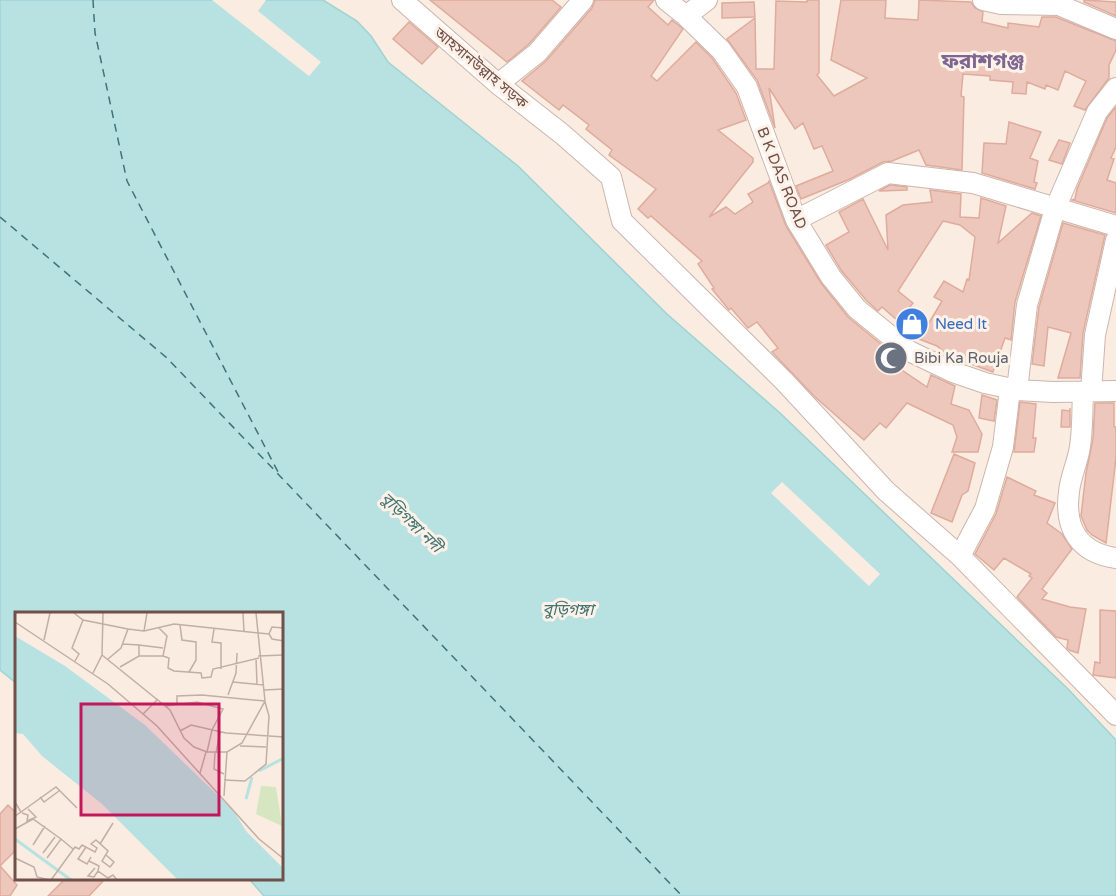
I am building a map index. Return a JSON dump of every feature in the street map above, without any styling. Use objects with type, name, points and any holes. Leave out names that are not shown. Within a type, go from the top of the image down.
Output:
[{"type":"street","name":"আহসানউল্লাহ সড়ক","points":[[402,0],[498,84],[562,134],[611,177],[622,220],[784,381],[886,491],[960,556],[1116,715]]},
{"type":"street","points":[[498,84],[537,54],[583,0]]},
{"type":"street","name":"B K DAS ROAD","points":[[666,0],[721,50],[747,87],[796,220],[831,277],[857,309],[909,351],[953,372],[985,383],[1014,389],[1087,392],[1116,390]]},
{"type":"street","points":[[686,16],[707,0]]},
{"type":"street","points":[[983,0],[1001,4],[1059,5],[1116,28]]},
{"type":"street","points":[[960,556],[985,509],[1003,447],[1027,305],[1055,209],[1097,112],[1116,88]]},
{"type":"street","points":[[796,220],[888,173],[973,183],[1116,226]]},
{"type":"street","points":[[1116,240],[1095,335],[1079,450],[1069,492],[1069,523],[1077,539],[1090,550],[1116,558]]},
{"type":"water","name":"বুড়িগঙ্গা","points":[[0,0],[323,0],[357,21],[371,36],[388,62],[518,166],[667,314],[780,413],[1068,689],[1116,740],[1116,896],[264,896],[251,881],[284,881],[284,612],[15,612],[15,682],[0,670]]},
{"type":"pier","points":[[212,0],[266,0],[258,11],[321,62],[309,76]]},
{"type":"pier","points":[[782,482],[880,574],[869,586],[771,493]]},
{"type":"building","points":[[430,0],[552,0],[561,7],[529,44],[507,62]]},
{"type":"building","points":[[595,0],[654,0],[648,7],[668,25],[672,20],[683,29],[651,76],[657,81],[696,42],[712,58],[736,93],[746,120],[718,130],[753,158],[753,162],[709,217],[726,207],[735,214],[753,202],[748,194],[769,181],[786,226],[821,283],[848,317],[887,349],[885,351],[900,359],[896,366],[927,387],[931,375],[955,386],[951,404],[969,410],[982,434],[978,452],[952,452],[957,437],[953,425],[907,403],[886,428],[880,423],[864,440],[815,397],[772,352],[778,348],[757,322],[748,328],[731,308],[729,310],[712,289],[714,288],[698,264],[702,261],[651,216],[648,218],[638,209],[656,189],[609,155],[612,150],[586,129],[589,125],[563,105],[559,110],[522,81],[546,61],[592,8]]},
{"type":"building","points":[[807,0],[819,0],[819,73],[817,75],[834,96],[867,78],[831,60],[841,0],[886,0],[885,18],[918,20],[919,0],[971,2],[975,8],[983,12],[982,22],[1008,28],[1008,23],[1039,27],[1042,17],[1056,17],[1116,41],[1116,50],[1109,65],[1109,78],[1085,110],[1074,106],[1086,81],[1065,71],[1058,90],[1046,85],[1045,89],[1027,82],[1026,94],[1012,93],[1013,82],[990,80],[990,76],[963,74],[962,170],[926,165],[919,150],[892,161],[883,162],[850,179],[801,199],[796,186],[833,171],[822,146],[814,149],[803,123],[795,129],[769,88],[775,128],[757,80],[727,39],[755,18],[756,69],[774,69],[776,1],[807,2]]},
{"type":"building","points":[[1084,0],[1116,2],[1116,16],[1084,2]]},
{"type":"building","points":[[754,2],[755,17],[722,18],[722,3]]},
{"type":"building","points":[[409,22],[438,47],[422,64],[393,39]]},
{"type":"building","points":[[1116,107],[1116,147],[1111,158],[1114,159],[1107,180],[1116,183],[1116,213],[1072,200],[1075,199],[1077,189],[1107,118]]},
{"type":"building","points":[[1009,122],[1041,132],[1030,158],[1038,161],[1035,189],[982,173],[984,143],[1006,144]]},
{"type":"building","points":[[1059,140],[1070,143],[1062,164],[1049,160]]},
{"type":"building","points":[[890,185],[907,187],[907,190],[879,191]]},
{"type":"building","points":[[930,190],[961,194],[960,217],[979,218],[981,198],[1006,206],[998,243],[1032,213],[1041,216],[1015,302],[1011,340],[1005,338],[993,372],[949,356],[937,346],[919,339],[882,307],[878,311],[841,270],[826,245],[849,232],[839,212],[863,199],[888,250],[886,215],[903,205],[932,202]],"holes":[[[943,221],[960,225],[975,237],[969,280],[967,279],[963,292],[944,281],[934,297],[942,301],[926,328],[906,312],[913,303],[898,291]]]},
{"type":"building","points":[[1063,223],[1105,235],[1083,333],[1080,378],[1058,378],[1071,333],[1048,327],[1044,366],[1032,364],[1039,307]]},
{"type":"building","points":[[982,395],[997,400],[994,421],[979,418]]},
{"type":"building","points":[[1020,402],[1036,404],[1034,452],[1014,452]]},
{"type":"building","points":[[1095,403],[1114,403],[1114,427],[1116,427],[1116,458],[1106,543],[1087,530],[1081,516],[1093,439]]},
{"type":"building","points":[[1062,410],[1070,411],[1070,427],[1061,427]]},
{"type":"building","points":[[954,454],[975,463],[968,491],[962,495],[952,522],[931,513]]},
{"type":"building","points":[[1007,477],[1036,491],[1034,495],[1055,503],[1047,523],[1062,534],[1072,549],[1042,589],[1047,593],[1042,599],[1086,609],[1078,653],[1069,650],[1068,640],[1056,637],[1017,597],[1032,578],[1029,576],[1031,574],[1004,558],[994,570],[975,554],[996,514]]},
{"type":"building","points":[[1100,610],[1116,611],[1116,678],[1093,675],[1095,662],[1100,663]]},
{"type":"building","points":[[8,805],[15,812],[15,851],[0,866],[0,814]]},
{"type":"building","points":[[0,866],[17,885],[10,896],[0,896]]},
{"type":"building","points":[[63,881],[103,881],[89,896],[48,896]]},
{"type":"ferry route","points":[[93,0],[95,33],[127,181],[278,472]]},
{"type":"ferry route","points":[[0,217],[167,358],[682,896]]},
{"type":"place","name":"Need It","points":[[912,324]]},
{"type":"place","name":"Bibi Ka Rouja","points":[[891,358]]},
{"type":"district","name":"ফরাশগঞ্জ","points":[[983,61]]},
{"type":"water label","name":"বুড়িগঙ্গা নদী","points":[[412,522]]}]
